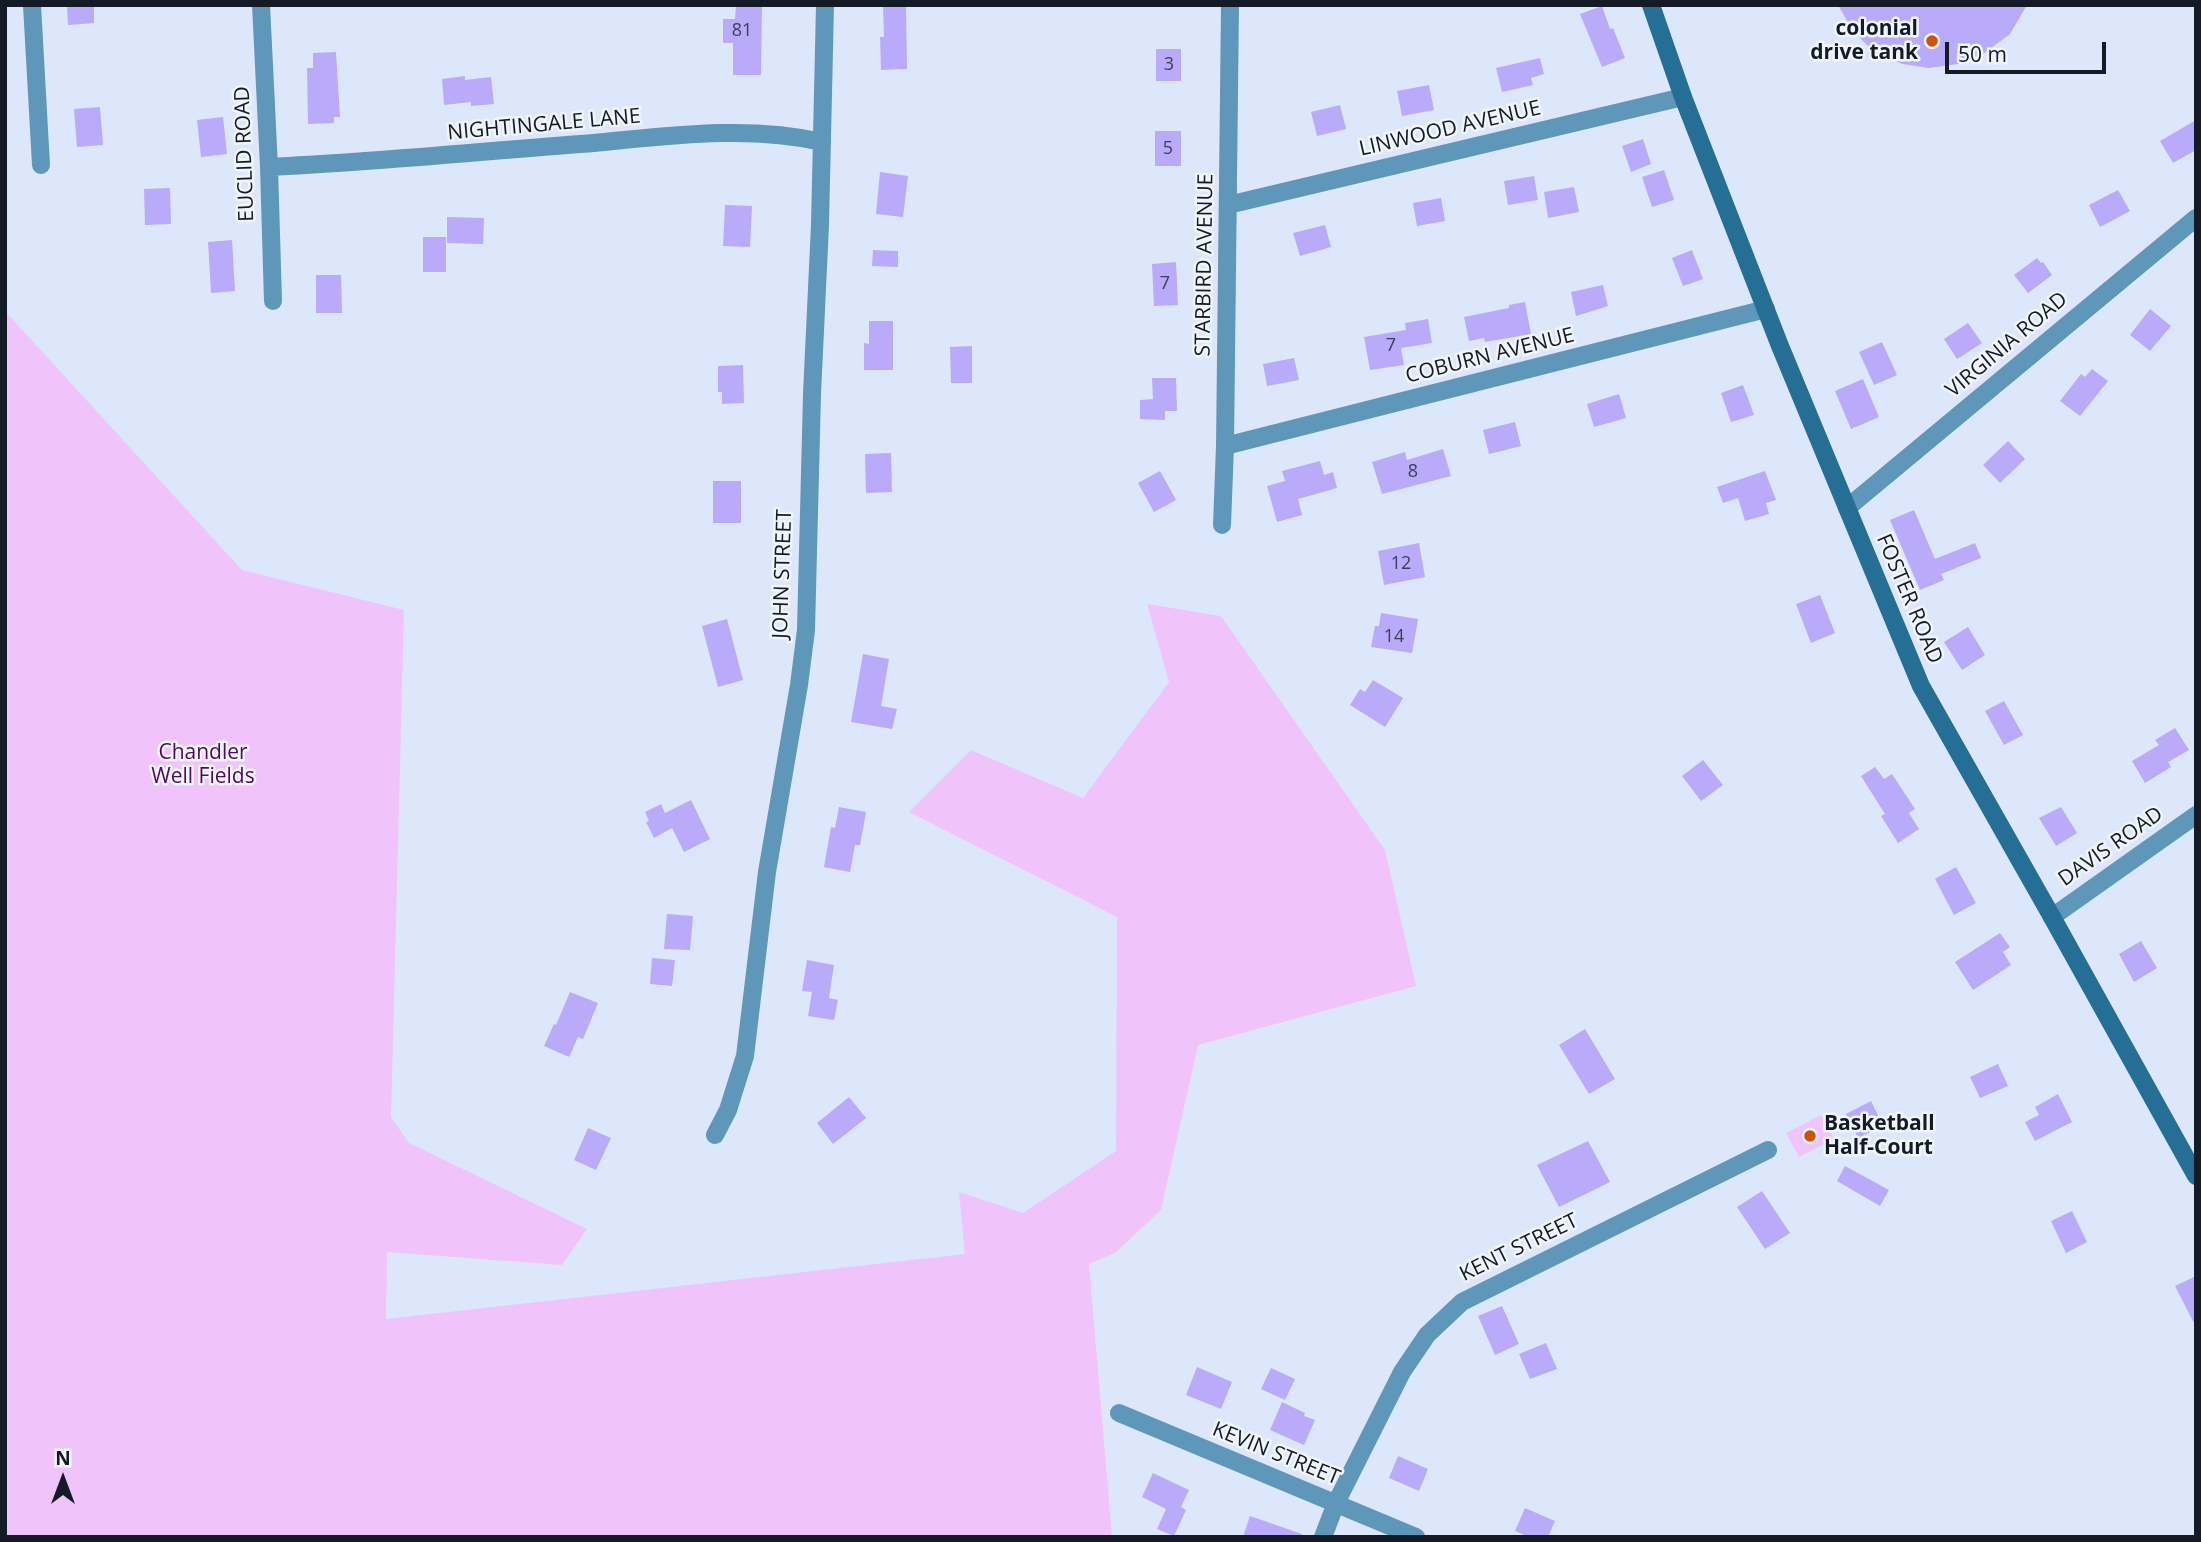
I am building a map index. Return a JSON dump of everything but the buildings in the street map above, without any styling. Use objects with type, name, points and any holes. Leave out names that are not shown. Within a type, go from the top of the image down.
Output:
[{"type":"street","points":[[32,5],[41,165]]},
{"type":"street","name":"EUCLID ROAD","points":[[261,5],[270,167],[273,301]]},
{"type":"street","name":"JOHN STREET","points":[[715,1135],[727,1110],[745,1056],[767,872],[806,630],[824,5]]},
{"type":"street","name":"STARBIRD AVENUE","points":[[1223,525],[1230,5]]},
{"type":"street","name":"FOSTER ROAD","points":[[1651,5],[1766,309],[1921,686],[2196,1176]]},
{"type":"street","name":"LINWOOD AVENUE","points":[[1228,205],[1684,97]]},
{"type":"street","name":"NIGHTINGALE LANE","points":[[270,167],[383,161],[710,134],[804,138],[822,142]]},
{"type":"street","name":"VIRGINIA ROAD","points":[[1847,508],[2196,218]]},
{"type":"street","name":"COBURN AVENUE","points":[[1225,446],[1766,309]]},
{"type":"street","name":"DAVIS ROAD","points":[[2052,917],[2196,814]]},
{"type":"street","name":"KENT STREET","points":[[1323,1537],[1336,1503],[1402,1372],[1427,1335],[1462,1302],[1768,1150]]},
{"type":"street","name":"KEVIN STREET","points":[[1119,1413],[1416,1537]]},
{"type":"green space","name":"Chandler Well Fields","points":[[5,311],[242,570],[404,610],[391,1117],[409,1143],[587,1229],[562,1265],[387,1252],[386,1319],[965,1254],[959,1192],[1023,1213],[1116,1151],[1117,917],[909,812],[971,750],[1083,798],[1169,682],[1147,604],[1221,616],[1385,850],[1416,986],[1198,1045],[1161,1210],[1115,1253],[1089,1264],[1112,1537],[5,1537]]},
{"type":"green space","name":"Basketball Half-Court","points":[[1821,1115],[1834,1139],[1799,1157],[1786,1133]]},
{"type":"place","name":"colonial drive tank","points":[[1932,41]]},
{"type":"place","name":"Basketball Half-Court","points":[[1810,1136]]}]
